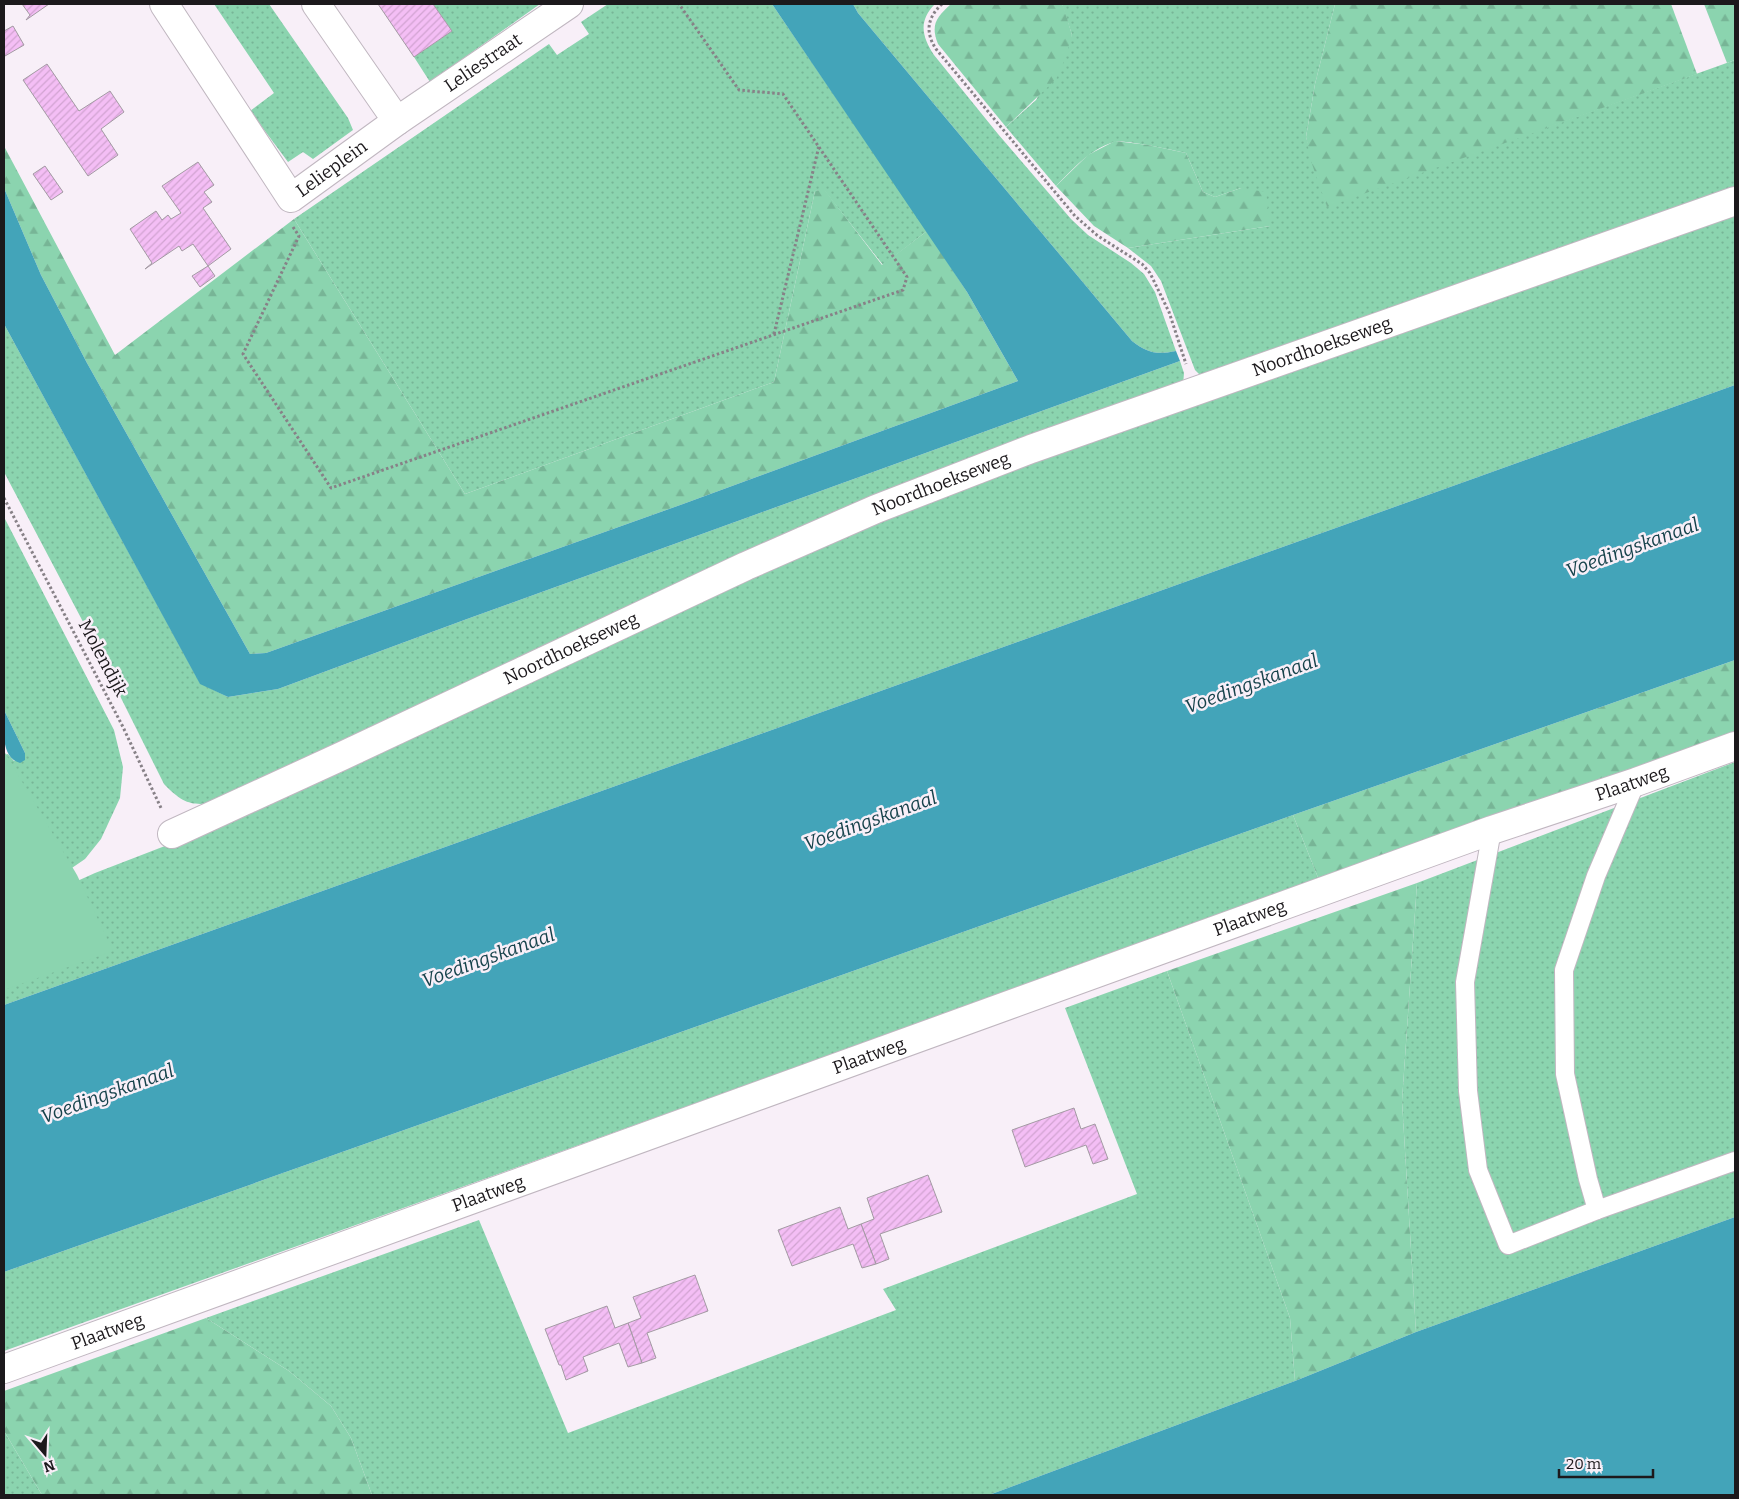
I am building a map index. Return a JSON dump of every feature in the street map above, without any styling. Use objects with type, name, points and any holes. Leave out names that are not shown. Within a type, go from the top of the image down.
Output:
[{"type":"street","name":"Lelieplein","points":[[164,4],[291,198],[397,122]]},
{"type":"street","points":[[316,4],[397,122]]},
{"type":"street","name":"Leliestraat","points":[[397,122],[569,4]]},
{"type":"street","name":"Noordhoekseweg","points":[[172,834],[746,566],[876,508],[1049,442],[1735,201]]},
{"type":"street","name":"Plaatweg","points":[[4,1369],[1492,830],[1636,782],[1735,746]]},
{"type":"lane","points":[[1597,1210],[1588,1179],[1566,1074],[1564,970],[1596,876],[1636,782]]},
{"type":"lane","points":[[1492,830],[1465,982],[1468,1091],[1478,1170],[1508,1245],[1597,1210],[1735,1161]]},
{"type":"path","points":[[291,198],[278,206],[299,236],[242,354],[331,488],[903,290],[907,277],[783,94],[739,90],[679,4]]},
{"type":"path","points":[[942,4],[930,18],[930,40],[936,49],[1075,216],[1098,236],[1142,264],[1150,273],[1169,312],[1174,331]]},
{"type":"path","points":[[774,334],[819,146]]},
{"type":"path","name":"Molendijk","points":[[4,498],[123,726],[172,834]]},
{"type":"green space","points":[[214,4],[269,4],[348,118],[353,130],[313,159],[303,152],[288,162],[250,111],[274,93]]},
{"type":"green space","points":[[433,4],[540,4],[430,82],[414,57],[452,31]]},
{"type":"green space","points":[[608,4],[772,4],[927,231],[883,265],[824,190],[815,191],[774,382],[465,494],[294,219],[549,44],[557,55],[589,34],[581,22]]},
{"type":"green space","points":[[853,4],[935,4],[924,23],[927,42],[934,55],[998,134],[1071,219],[1088,235],[1131,263],[1144,274],[1155,292],[1176,351],[1152,352],[1132,341],[858,13]]},
{"type":"green space","points":[[951,4],[1062,4],[1064,8],[1072,35],[1065,59],[1056,79],[1006,127],[938,44],[935,31],[936,21]]},
{"type":"green space","points":[[1062,4],[1335,4],[1315,84],[1306,137],[1327,206],[1735,60],[1735,190],[1203,378],[1195,370],[1161,281],[1151,266],[1128,248],[1270,226],[1241,188],[1215,197],[1203,192],[1186,153],[1148,145],[1119,141],[1105,145],[1082,160],[1056,186],[1006,127],[1036,100],[1072,35]]},
{"type":"green space","points":[[1335,4],[1671,4],[1697,74],[1327,207],[1312,164],[1306,137],[1315,84]]},
{"type":"green space","points":[[1704,4],[1735,4],[1735,60],[1727,63]]},
{"type":"green space","points":[[1115,141],[1148,145],[1186,153],[1203,192],[1215,197],[1241,188],[1266,192],[1270,226],[1128,248],[1094,226],[1056,186],[1088,155]]},
{"type":"green space","points":[[4,146],[115,355],[294,219],[465,494],[774,382],[815,191],[824,189],[882,265],[927,231],[967,292],[1018,381],[683,504],[266,653],[250,654],[87,363],[41,275],[4,188]]},
{"type":"green space","points":[[1735,213],[1735,385],[4,1005],[4,914],[95,873],[196,834],[351,761],[950,488]]},
{"type":"green space","points":[[4,324],[200,683],[228,697],[278,689],[1180,361],[1184,373],[1183,385],[225,801],[198,804],[185,801],[164,784],[81,618],[4,472]]},
{"type":"green space","points":[[4,517],[114,730],[123,767],[120,798],[101,839],[85,859],[66,872],[4,755],[8,754],[14,761],[25,753],[4,710]]},
{"type":"green space","points":[[1735,660],[1735,733],[1319,880],[1293,815]]},
{"type":"green space","points":[[4,751],[77,875],[113,951],[4,990]]},
{"type":"green space","points":[[1735,762],[1735,1217],[1416,1332],[1402,1101],[1417,883]]},
{"type":"green space","points":[[1293,815],[1319,880],[4,1351],[4,1272]]},
{"type":"green space","points":[[1417,883],[1402,1101],[1416,1332],[1295,1381],[1290,1318],[1167,971]]},
{"type":"green space","points":[[1167,971],[1290,1318],[1295,1381],[989,1495],[372,1495],[351,1438],[331,1406],[289,1371],[206,1318],[479,1220],[568,1433],[896,1310],[883,1289],[1137,1194],[1065,1008]]},
{"type":"green space","points":[[206,1318],[289,1371],[331,1406],[351,1438],[372,1495],[42,1495],[4,1431],[4,1391]]},
{"type":"green space","points":[[4,1431],[42,1495],[4,1495]]},
{"type":"water","points":[[772,4],[853,4],[858,13],[1132,341],[1152,352],[1176,351],[1180,361],[278,689],[228,697],[200,684],[4,324],[4,188],[41,275],[87,363],[250,654],[266,653],[683,504],[1018,381],[967,292]]},
{"type":"water","name":"Voedingskanaal","points":[[1735,385],[1735,660],[4,1272],[4,1005]]},
{"type":"water","points":[[4,710],[25,753],[25,760],[20,763],[9,755],[6,748],[4,741]]},
{"type":"water","points":[[1735,1217],[1735,1495],[989,1495],[1295,1381],[1416,1332]]},
{"type":"building","points":[[22,4],[49,4],[26,20],[30,15]]},
{"type":"building","points":[[378,4],[433,4],[452,31],[414,57]]},
{"type":"building","points":[[13,26],[24,45],[5,56],[4,31]]},
{"type":"building","points":[[47,64],[79,111],[110,91],[124,112],[101,129],[118,155],[88,176],[23,80]]},
{"type":"building","points":[[198,162],[214,185],[204,192],[212,202],[203,208],[231,249],[208,266],[193,244],[182,251],[179,246],[145,269],[152,263],[130,229],[156,211],[162,220],[168,215],[171,219],[181,213],[162,186]]},
{"type":"building","points":[[45,166],[63,192],[51,200],[33,174]]},
{"type":"building","points":[[208,266],[215,276],[200,287],[192,276]]},
{"type":"building","points":[[1074,1108],[1081,1129],[1095,1124],[1108,1159],[1093,1164],[1086,1145],[1025,1167],[1012,1130]]},
{"type":"building","points":[[928,1175],[942,1212],[880,1234],[889,1259],[876,1264],[861,1224],[874,1219],[867,1198]]},
{"type":"building","points":[[840,1207],[848,1229],[861,1224],[876,1264],[862,1268],[853,1244],[792,1266],[778,1230]]},
{"type":"building","points":[[695,1275],[708,1311],[647,1333],[656,1358],[642,1363],[628,1323],[641,1318],[633,1297]]},
{"type":"building","points":[[607,1306],[615,1328],[628,1323],[642,1363],[628,1367],[619,1343],[583,1357],[588,1371],[566,1380],[545,1329]]}]
